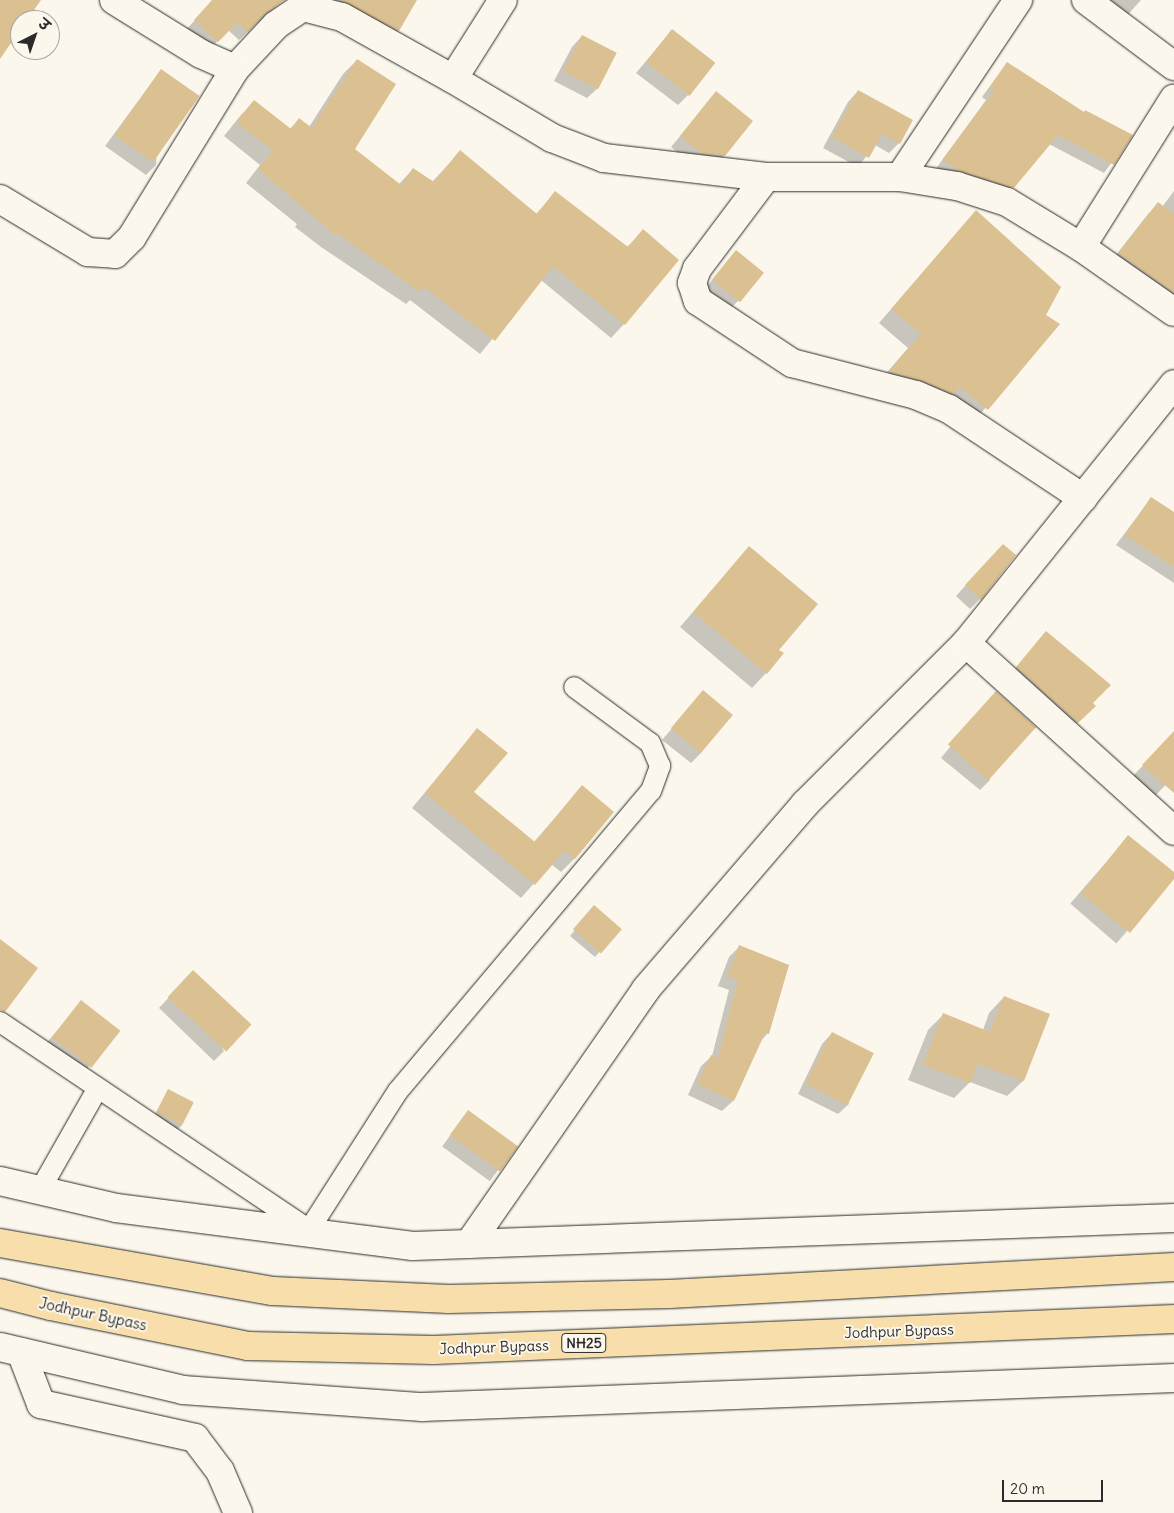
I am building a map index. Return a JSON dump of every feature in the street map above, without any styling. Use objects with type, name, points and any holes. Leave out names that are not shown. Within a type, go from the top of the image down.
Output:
[{"type":"highway","points":[[0,1244],[273,1291],[449,1299],[669,1294],[1174,1267]]},
{"type":"highway","name":"Jodhpur Bypass","points":[[0,1293],[50,1306],[248,1346],[434,1350],[1174,1320]]},
{"type":"street","points":[[114,0],[201,54],[235,70]]},
{"type":"street","points":[[453,79],[503,0]]},
{"type":"street","points":[[900,177],[1018,0]]},
{"type":"street","points":[[1086,0],[1174,66]]},
{"type":"street","points":[[0,199],[88,252],[115,254],[132,237],[235,70],[276,25],[303,7],[342,17],[453,79],[552,138],[604,158],[766,177],[900,177],[957,186],[1007,202],[1081,247],[1174,312]]},
{"type":"street","points":[[1081,247],[1174,99]]},
{"type":"street","points":[[766,177],[697,269],[692,283],[698,301],[792,363],[916,395],[948,409],[1083,498]]},
{"type":"street","points":[[469,1244],[646,989],[805,804],[966,643],[1174,384]]},
{"type":"street","points":[[966,643],[1174,830]]},
{"type":"street","points":[[0,1181],[116,1208],[413,1246],[1174,1218]]},
{"type":"street","points":[[11,1349],[183,1390],[422,1407],[1174,1378]]},
{"type":"street","points":[[11,1349],[41,1404],[195,1438],[220,1471],[238,1513]]},
{"type":"lane","points":[[0,1022],[310,1230],[398,1091],[651,791],[660,766],[650,743],[574,687]]},
{"type":"lane","points":[[40,1190],[98,1088]]},
{"type":"building","points":[[0,0],[41,0],[34,10],[10,10],[10,44],[0,59]]},
{"type":"building","points":[[212,0],[285,0],[265,14],[248,32],[238,22],[218,42],[194,20]]},
{"type":"building","points":[[339,0],[417,0],[399,31]]},
{"type":"building","points":[[672,29],[715,63],[689,96],[646,62]]},
{"type":"building","points":[[582,35],[617,53],[598,89],[563,72]]},
{"type":"building","points":[[357,59],[396,84],[355,149],[401,185],[413,168],[434,182],[460,150],[537,214],[555,191],[628,247],[643,229],[679,260],[625,325],[553,266],[495,341],[424,287],[420,292],[337,233],[335,235],[258,169],[273,151],[236,122],[254,100],[291,129],[299,118],[312,128]]},
{"type":"building","points":[[1007,62],[1084,112],[1085,110],[1133,135],[1114,165],[1058,135],[1014,188],[960,171],[942,160],[994,91],[989,88]]},
{"type":"building","points":[[161,69],[200,96],[153,162],[115,135]]},
{"type":"building","points":[[858,90],[913,120],[900,144],[882,134],[869,158],[832,137]]},
{"type":"building","points":[[716,91],[753,121],[725,156],[702,154],[680,136]]},
{"type":"building","points":[[1158,202],[1174,214],[1174,293],[1118,253]]},
{"type":"building","points":[[976,210],[1061,287],[1046,315],[1060,324],[988,410],[959,386],[954,394],[889,371],[921,334],[891,309]]},
{"type":"building","points":[[736,250],[764,273],[740,302],[712,280]]},
{"type":"building","points":[[1151,497],[1174,512],[1174,567],[1125,535]]},
{"type":"building","points":[[1003,544],[1016,555],[981,600],[965,585]]},
{"type":"building","points":[[749,546],[818,604],[779,650],[784,653],[767,674],[693,612]]},
{"type":"building","points":[[1046,631],[1111,685],[1093,703],[1096,706],[1078,723],[1016,667]]},
{"type":"building","points":[[703,690],[733,715],[701,753],[671,728]]},
{"type":"building","points":[[996,691],[1036,727],[988,781],[948,745]]},
{"type":"building","points":[[477,728],[508,753],[474,792],[535,842],[582,785],[614,812],[575,859],[565,850],[535,885],[425,793]]},
{"type":"building","points":[[1174,731],[1174,793],[1142,765]]},
{"type":"building","points":[[1128,835],[1174,872],[1174,879],[1130,933],[1081,894]]},
{"type":"building","points":[[594,905],[622,929],[601,953],[573,929]]},
{"type":"building","points":[[0,939],[38,968],[5,1012],[0,1010]]},
{"type":"building","points":[[739,945],[789,965],[769,1034],[765,1033],[734,1101],[697,1084],[711,1055],[718,1058],[738,980],[727,976]]},
{"type":"building","points":[[193,970],[252,1025],[226,1052],[168,997]]},
{"type":"building","points":[[1004,996],[1050,1014],[1024,1081],[978,1064],[970,1083],[923,1065],[943,1013],[990,1032]]},
{"type":"building","points":[[81,1000],[120,1031],[91,1068],[52,1037]]},
{"type":"building","points":[[832,1032],[874,1053],[848,1105],[806,1084]]},
{"type":"building","points":[[168,1089],[194,1102],[182,1125],[156,1112]]},
{"type":"building","points":[[468,1110],[518,1146],[500,1172],[450,1135]]}]
